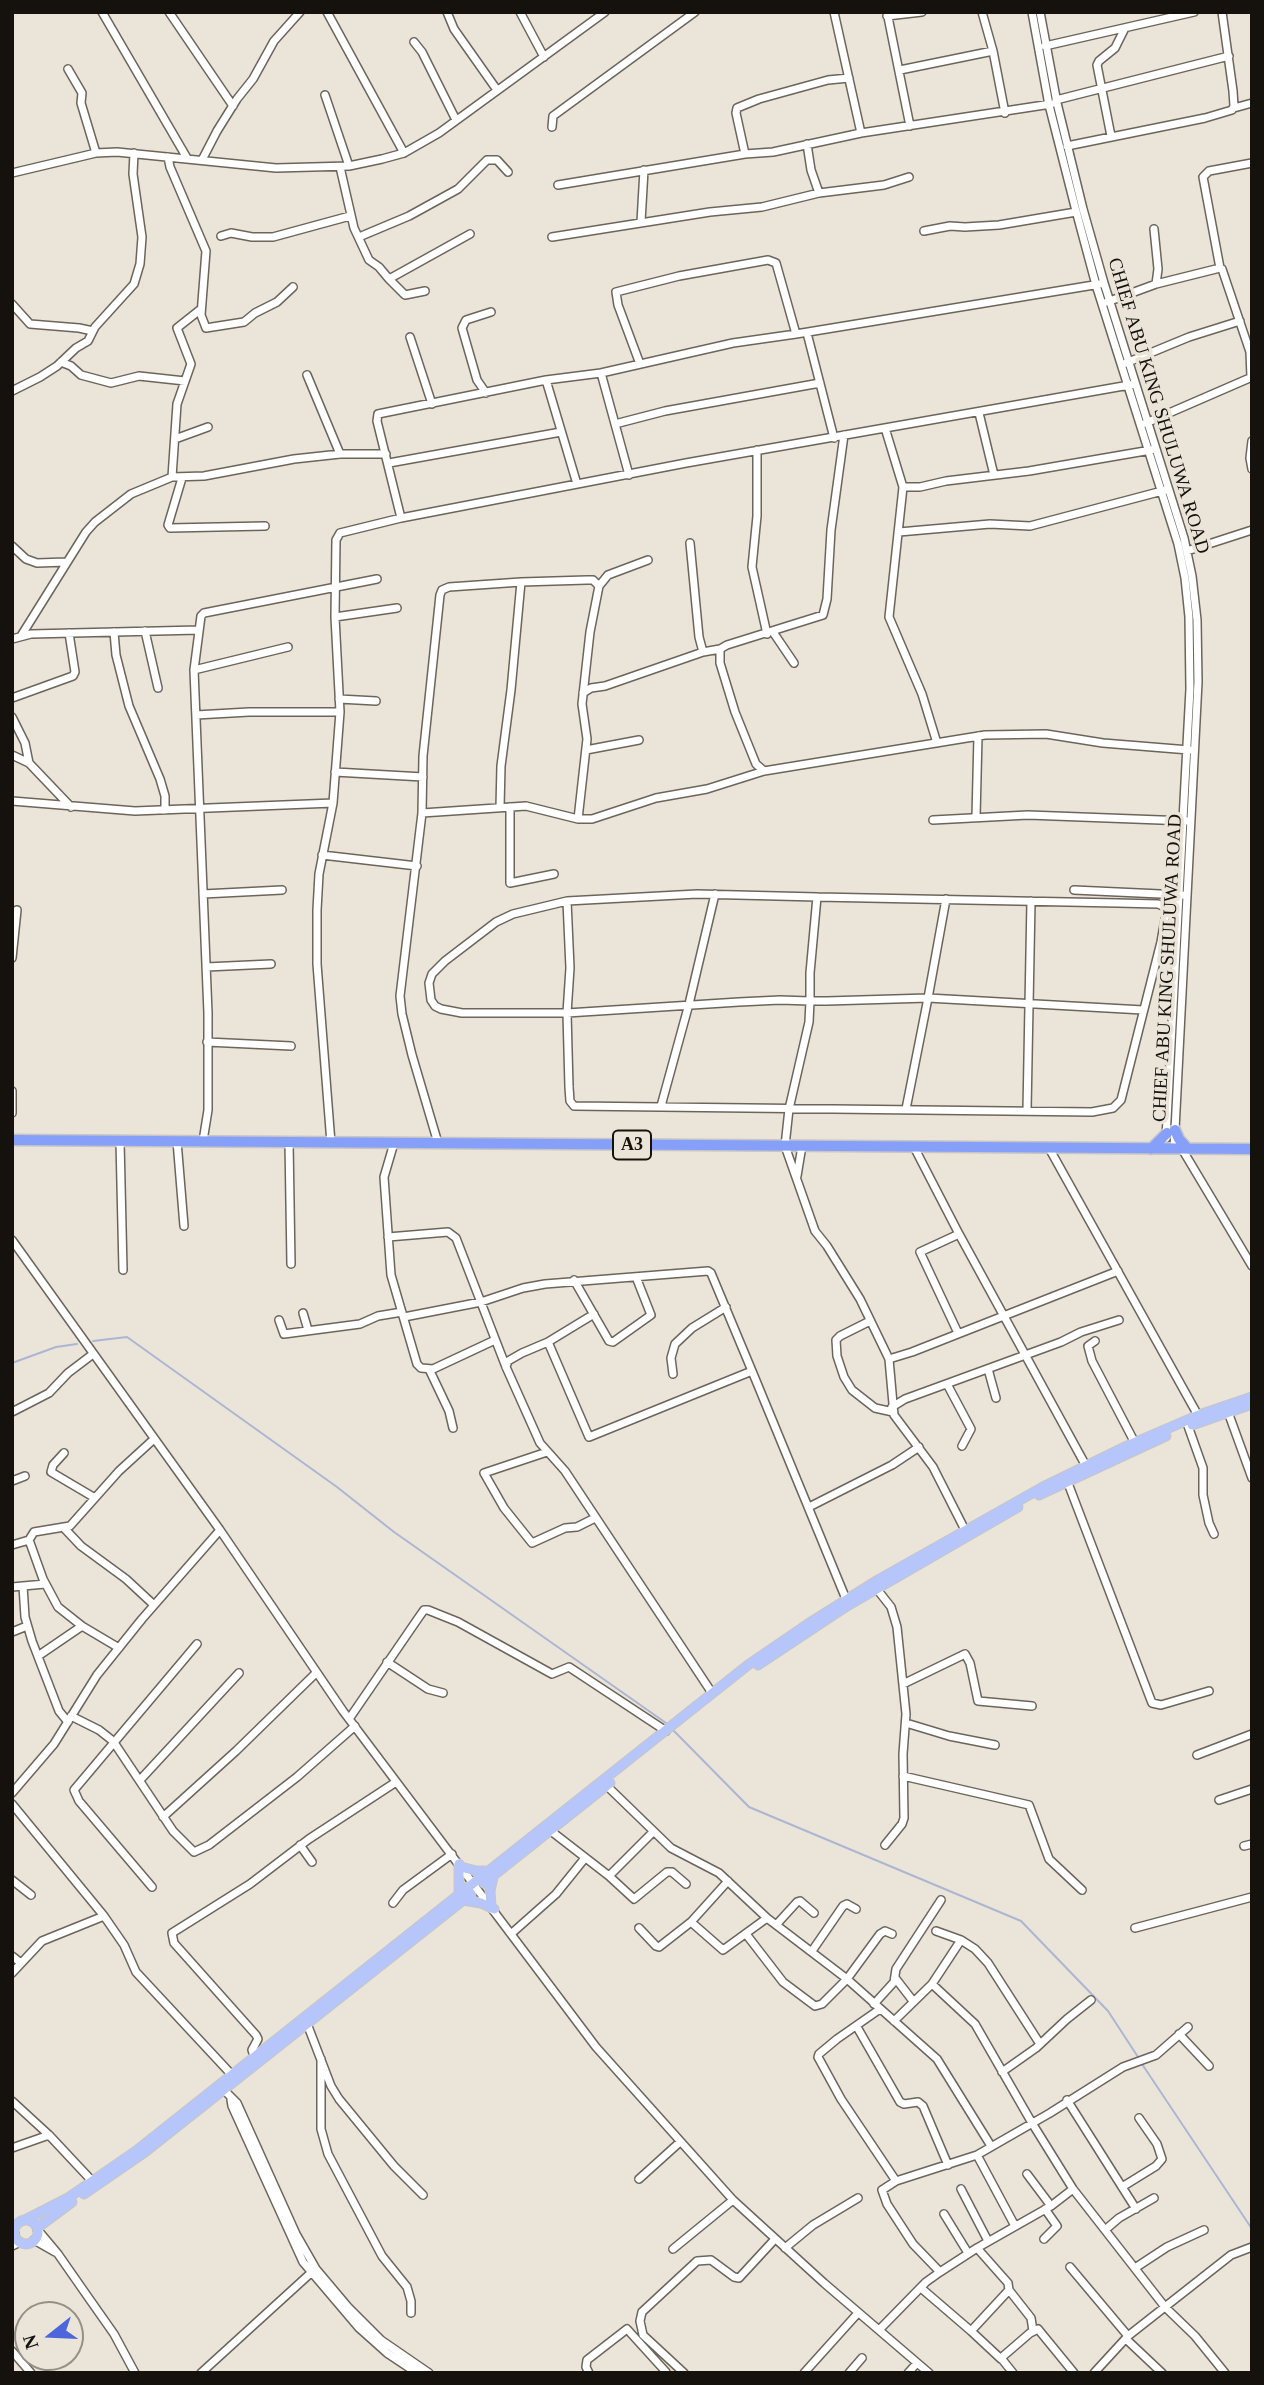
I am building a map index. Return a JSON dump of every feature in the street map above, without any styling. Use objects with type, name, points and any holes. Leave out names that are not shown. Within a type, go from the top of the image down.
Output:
[{"type":"highway","points":[[1151,1149],[1171,1131],[1179,1139],[1177,1149]]},
{"type":"highway","name":"A3","points":[[12,1140],[1252,1149]]},
{"type":"main road","points":[[16,2232],[93,2182],[221,2087],[749,1672],[876,1588],[1086,1466],[1135,1443],[1252,1397]]},
{"type":"main road","points":[[492,1908],[492,1874],[712,1693],[782,1641],[965,1530],[1066,1479],[1188,1426],[1200,1418],[1252,1404]]},
{"type":"main road","points":[[461,1898],[460,1866],[492,1874]]},
{"type":"main road","points":[[461,1898],[492,1908]]},
{"type":"main road","points":[[16,2232],[27,2243],[34,2240],[37,2229],[58,2211],[123,2168],[221,2087],[231,2074],[305,2021]]},
{"type":"main road","points":[[16,2232],[32,2222],[37,2229]]},
{"type":"street","points":[[102,12],[187,158]]},
{"type":"street","points":[[169,12],[233,106]]},
{"type":"street","points":[[202,160],[274,41],[300,12]]},
{"type":"street","points":[[327,12],[404,153]]},
{"type":"street","points":[[447,12],[454,29],[497,90]]},
{"type":"street","points":[[520,12],[544,57]]},
{"type":"street","points":[[12,173],[96,153],[134,153],[276,168],[349,166],[404,153],[421,145],[605,12]]},
{"type":"street","points":[[552,127],[553,116],[695,12]]},
{"type":"street","points":[[834,12],[861,133]]},
{"type":"street","points":[[910,126],[887,14],[922,12]]},
{"type":"street","points":[[982,12],[1005,113]]},
{"type":"street","points":[[1032,12],[1042,46],[1194,12]]},
{"type":"street","name":"CHIEF ABU KING SHULUWA ROAD","points":[[1040,12],[1042,46],[1054,103],[1100,284],[1165,491],[1187,551],[1194,594],[1199,662],[1190,750],[1185,895],[1171,1131],[1177,1149]]},
{"type":"street","points":[[1222,12],[1234,108]]},
{"type":"street","points":[[1111,136],[1097,65],[1115,48],[1125,28]]},
{"type":"street","points":[[414,41],[456,120]]},
{"type":"street","points":[[900,70],[993,51]]},
{"type":"street","points":[[558,185],[745,154],[773,152],[861,133],[1005,113],[1054,103],[1229,56]]},
{"type":"street","points":[[68,69],[82,93],[81,103],[96,153]]},
{"type":"street","points":[[745,154],[737,108],[759,99],[828,80],[849,78]]},
{"type":"street","points":[[325,95],[349,166]]},
{"type":"street","points":[[401,518],[377,415],[546,380],[601,373],[733,344],[1100,284],[1076,212],[1054,103]]},
{"type":"street","points":[[1067,146],[1205,118],[1252,103]]},
{"type":"street","points":[[807,144],[811,170],[819,192]]},
{"type":"street","points":[[12,391],[64,362],[76,348],[88,341],[93,331],[122,301],[137,277],[142,237],[133,174],[134,153]]},
{"type":"street","points":[[168,156],[170,167],[206,251],[201,309],[203,324],[208,329],[244,322],[277,302],[292,287]]},
{"type":"street","points":[[359,237],[392,224],[450,194],[487,160],[495,159],[508,173]]},
{"type":"street","points":[[1145,424],[1251,377],[1250,352],[1226,277],[1220,268],[1203,177],[1207,172],[1252,163]]},
{"type":"street","points":[[340,167],[350,216],[369,260],[405,295],[425,291]]},
{"type":"street","points":[[641,222],[644,170]]},
{"type":"street","points":[[552,237],[710,212],[762,207],[819,192],[884,185],[909,177]]},
{"type":"street","points":[[924,231],[950,226],[999,225],[1076,212]]},
{"type":"street","points":[[222,236],[231,233],[273,237],[350,216]]},
{"type":"street","points":[[1154,229],[1158,268],[1156,284]]},
{"type":"street","points":[[389,279],[470,234]]},
{"type":"street","points":[[640,364],[618,305],[616,292],[679,276],[773,260],[778,266],[796,334]]},
{"type":"street","points":[[1107,302],[1156,284],[1220,268]]},
{"type":"street","points":[[12,304],[30,324],[93,331]]},
{"type":"street","points":[[172,477],[177,404],[190,361],[177,328],[201,309]]},
{"type":"street","points":[[481,394],[462,328],[466,320],[491,312]]},
{"type":"street","points":[[1126,363],[1189,337],[1240,321]]},
{"type":"street","points":[[807,333],[834,438]]},
{"type":"street","points":[[410,337],[432,404]]},
{"type":"street","points":[[64,362],[81,375],[111,383],[139,376],[185,381]]},
{"type":"street","points":[[601,373],[629,475]]},
{"type":"street","points":[[307,374],[340,454]]},
{"type":"street","points":[[546,380],[577,484]]},
{"type":"street","points":[[615,424],[665,411],[820,383]]},
{"type":"street","points":[[331,1143],[317,964],[319,874],[333,803],[340,712],[335,617],[338,534],[345,530],[401,518],[757,450],[1132,385]]},
{"type":"street","points":[[979,413],[994,475]]},
{"type":"street","points":[[175,439],[208,428]]},
{"type":"street","points":[[885,428],[903,487],[889,617],[922,694],[937,743]]},
{"type":"street","points":[[389,463],[561,432]]},
{"type":"street","points":[[588,686],[605,686],[811,620],[825,612],[831,530],[845,435]]},
{"type":"street","points":[[1252,441],[1252,469]]},
{"type":"street","points":[[757,450],[757,516],[752,567],[770,633],[794,663]]},
{"type":"street","points":[[903,487],[920,487],[1153,450]]},
{"type":"street","points":[[16,638],[94,522],[131,494],[172,477],[182,478],[340,454],[386,454]]},
{"type":"street","points":[[182,478],[168,525],[170,528],[265,526]]},
{"type":"street","points":[[422,813],[533,807],[578,819],[592,819],[656,797],[707,789],[764,771],[978,736],[1046,734],[1103,743],[1190,750],[1191,673],[1185,578],[1165,491],[1030,527],[990,524],[899,533]]},
{"type":"street","points":[[1187,551],[1252,530]]},
{"type":"street","points":[[690,543],[699,637],[720,663],[756,764],[764,771]]},
{"type":"street","points":[[12,546],[26,559],[37,563],[66,562]]},
{"type":"street","points":[[578,819],[586,750],[581,710],[583,693],[588,686],[590,632],[599,586],[608,575],[648,560]]},
{"type":"street","points":[[203,1141],[208,1110],[206,967],[194,670],[201,616],[204,613],[377,579]]},
{"type":"street","points":[[438,1143],[412,1055],[400,996],[417,866],[422,776],[440,595],[442,590],[449,587],[521,582],[593,580],[599,586]]},
{"type":"street","points":[[500,807],[501,766],[521,582]]},
{"type":"street","points":[[335,617],[397,608]]},
{"type":"street","points":[[16,638],[69,633],[199,630]]},
{"type":"street","points":[[145,631],[159,688]]},
{"type":"street","points":[[114,632],[116,655],[129,706],[160,779],[166,810]]},
{"type":"street","points":[[12,698],[73,676],[75,671],[69,633]]},
{"type":"street","points":[[194,670],[288,648]]},
{"type":"street","points":[[339,699],[376,701]]},
{"type":"street","points":[[196,715],[340,712]]},
{"type":"street","points":[[12,718],[25,743],[29,763]]},
{"type":"street","points":[[976,817],[978,736]]},
{"type":"street","points":[[586,750],[639,740]]},
{"type":"street","points":[[12,755],[29,763],[64,796],[71,807]]},
{"type":"street","points":[[753,774],[756,764]]},
{"type":"street","points":[[335,772],[422,776]]},
{"type":"street","points":[[12,801],[71,807],[166,810],[333,803]]},
{"type":"street","points":[[510,807],[510,883],[554,874]]},
{"type":"street","points":[[933,820],[1072,815],[1188,821]]},
{"type":"street","points":[[322,855],[417,866]]},
{"type":"street","points":[[203,894],[282,890]]},
{"type":"street","points":[[1074,890],[1185,895]]},
{"type":"street","points":[[661,1106],[715,894]]},
{"type":"street","points":[[567,901],[570,968],[568,1013],[569,1098],[572,1105],[1092,1112],[1113,1108],[1121,1100],[1126,1084],[1165,923],[1165,907],[1158,904],[715,894],[567,901],[513,914],[496,922],[445,961],[432,974],[429,991],[435,1006],[449,1012],[517,1014],[568,1013],[689,1004],[928,998],[1143,1010]]},
{"type":"street","points":[[817,897],[809,1022],[789,1109],[785,1146],[815,1231],[835,1258],[889,1359],[893,1410],[942,1483],[965,1530]]},
{"type":"street","points":[[906,1109],[946,899]]},
{"type":"street","points":[[1027,1110],[1031,901]]},
{"type":"street","points":[[12,958],[17,910]]},
{"type":"street","points":[[206,967],[271,964]]},
{"type":"street","points":[[207,1042],[291,1046]]},
{"type":"street","points":[[12,1091],[12,1114]]},
{"type":"street","points":[[121,1141],[123,1270]]},
{"type":"street","points":[[177,1141],[184,1226]]},
{"type":"street","points":[[289,1142],[291,1264]]},
{"type":"street","points":[[394,1143],[384,1177],[391,1275],[417,1364],[429,1370],[444,1400],[453,1428]]},
{"type":"street","points":[[797,1177],[802,1146]]},
{"type":"street","points":[[914,1147],[1086,1466]]},
{"type":"street","points":[[1049,1148],[1200,1418]]},
{"type":"street","points":[[1177,1149],[1252,1266]]},
{"type":"street","points":[[388,1237],[451,1233],[463,1253],[495,1340],[540,1443],[562,1467],[712,1693]]},
{"type":"street","points":[[958,1333],[920,1252],[959,1234]]},
{"type":"street","points":[[12,1240],[220,1530],[352,1723],[596,2047],[733,2200],[929,2373]]},
{"type":"street","points":[[279,1320],[282,1333],[309,1330],[360,1324],[378,1316],[403,1315],[481,1301],[523,1288],[574,1280],[710,1271],[846,1600]]},
{"type":"street","points":[[889,1359],[1118,1271]]},
{"type":"street","points":[[574,1280],[611,1342],[647,1319],[651,1312],[636,1277]]},
{"type":"street","points":[[673,1374],[671,1359],[675,1344],[692,1328],[726,1307]]},
{"type":"street","points":[[303,1313],[309,1330]]},
{"type":"street","points":[[506,1363],[594,1314]]},
{"type":"street","points":[[893,1410],[900,1402],[1119,1320]]},
{"type":"street","points":[[870,1321],[836,1340],[837,1356],[852,1390],[875,1408],[893,1410]]},
{"type":"street","points":[[429,1370],[495,1340]]},
{"type":"street","points":[[548,1342],[589,1437],[752,1371]]},
{"type":"street","points":[[1095,1342],[1088,1346],[1092,1362],[1135,1443]]},
{"type":"street","points":[[12,1412],[49,1393],[93,1353]]},
{"type":"street","points":[[988,1369],[996,1398]]},
{"type":"street","points":[[947,1384],[971,1429],[962,1446]]},
{"type":"street","points":[[892,1397],[900,1402]]},
{"type":"street","points":[[1228,1412],[1252,1478]]},
{"type":"street","points":[[1188,1426],[1203,1468],[1203,1495],[1214,1534]]},
{"type":"street","points":[[12,1545],[29,1540],[34,1532],[70,1526],[119,1471],[154,1439]]},
{"type":"street","points":[[809,1507],[892,1465],[919,1447]]},
{"type":"street","points":[[547,1452],[485,1472],[504,1508],[532,1543],[595,1518]]},
{"type":"street","points":[[64,1453],[53,1465],[51,1472],[95,1498]]},
{"type":"street","points":[[12,1481],[25,1476]]},
{"type":"street","points":[[1066,1479],[1152,1703],[1161,1705],[1209,1691]]},
{"type":"street","points":[[64,1528],[81,1546],[126,1579],[154,1605]]},
{"type":"street","points":[[12,1793],[47,1754],[97,1675],[118,1648],[220,1530]]},
{"type":"street","points":[[29,1540],[45,1584],[58,1607],[82,1626],[118,1648]]},
{"type":"street","points":[[12,1587],[45,1584]]},
{"type":"street","points":[[23,1586],[27,1626],[59,1711],[69,1719],[99,1730],[113,1741],[163,1817],[190,1850],[200,1850],[297,1777],[352,1723],[387,1662],[423,1611],[428,1610],[470,1629],[552,1674],[569,1667],[666,1731]]},
{"type":"street","points":[[876,1588],[891,1607],[895,1621],[906,1723],[904,1818],[885,1845]]},
{"type":"street","points":[[12,1632],[27,1626]]},
{"type":"street","points":[[38,1656],[82,1626]]},
{"type":"street","points":[[152,1887],[106,1834],[75,1793],[75,1786],[197,1644]]},
{"type":"street","points":[[903,1685],[965,1654],[970,1663],[978,1701],[1032,1706]]},
{"type":"street","points":[[387,1662],[428,1689],[443,1693]]},
{"type":"street","points":[[140,1780],[239,1673]]},
{"type":"street","points":[[163,1817],[316,1673]]},
{"type":"street","points":[[906,1723],[949,1736],[995,1745]]},
{"type":"street","points":[[1197,1755],[1252,1734]]},
{"type":"street","points":[[903,1776],[1029,1805],[1049,1859],[1082,1890]]},
{"type":"street","points":[[254,2056],[251,2050],[257,2042],[256,2035],[174,1943],[171,1936],[250,1884],[300,1845],[396,1782]]},
{"type":"street","points":[[607,1786],[671,1848],[719,1873],[767,1918],[847,1979],[941,2064],[991,2146]]},
{"type":"street","points":[[1219,1800],[1252,1789]]},
{"type":"street","points":[[12,1804],[104,1916],[124,1945],[136,1972],[231,2074]]},
{"type":"street","points":[[551,1830],[609,1875],[634,1899],[667,1872],[672,1871],[686,1884]]},
{"type":"street","points":[[609,1875],[653,1832]]},
{"type":"street","points":[[300,1845],[312,1861]]},
{"type":"street","points":[[393,1903],[403,1890],[452,1854]]},
{"type":"street","points":[[512,1933],[556,1894],[585,1858]]},
{"type":"street","points":[[12,1880],[31,1895]]},
{"type":"street","points":[[639,1928],[659,1947],[691,1922],[728,1881]]},
{"type":"street","points":[[1135,1928],[1252,1897]]},
{"type":"street","points":[[896,2181],[841,2099],[818,2057],[857,2027],[877,2006],[896,1979],[896,1969],[941,1900]]},
{"type":"street","points":[[776,1925],[800,1901],[814,1913]]},
{"type":"street","points":[[812,1951],[843,1906],[847,1904],[856,1909]]},
{"type":"street","points":[[12,1973],[42,1941],[104,1916]]},
{"type":"street","points":[[691,1922],[723,1950],[767,1918]]},
{"type":"street","points":[[746,1934],[783,1982],[812,2006],[822,2004],[847,1979],[880,1934],[886,1931],[892,1934]]},
{"type":"street","points":[[936,1931],[961,1940],[975,1949],[988,1963],[1040,2044]]},
{"type":"street","points":[[894,2021],[932,1984],[961,1940]]},
{"type":"street","points":[[12,1956],[21,1963]]},
{"type":"street","points":[[896,1979],[913,2001]]},
{"type":"street","points":[[932,1984],[975,2024],[1073,2189],[1165,2308],[1195,2336],[1221,2372]]},
{"type":"street","points":[[1002,2072],[1018,2062],[1091,2000]]},
{"type":"street","points":[[305,2021],[331,2086],[339,2099],[394,2166],[422,2195]]},
{"type":"street","points":[[940,2272],[913,2244],[887,2204],[882,2190],[896,2181],[977,2155],[1123,2067],[1156,2055],[1188,2026]]},
{"type":"street","points":[[857,2027],[900,2102],[918,2102],[923,2105],[948,2165]]},
{"type":"street","points":[[1179,2034],[1209,2066]]},
{"type":"street","points":[[321,2059],[321,2129],[328,2154],[382,2256],[407,2287],[411,2313]]},
{"type":"street","points":[[221,2087],[231,2099],[293,2242],[359,2328],[387,2353],[417,2373]]},
{"type":"street","points":[[1067,2100],[1136,2209]]},
{"type":"street","points":[[12,2101],[49,2134],[93,2182]]},
{"type":"street","points":[[1122,2188],[1156,2166],[1162,2159],[1157,2144],[1139,2119]]},
{"type":"street","points":[[12,2148],[49,2134]]},
{"type":"street","points":[[639,2179],[680,2142]]},
{"type":"street","points":[[977,2155],[1015,2226]]},
{"type":"street","points":[[1027,2174],[1057,2226],[1044,2239]]},
{"type":"street","points":[[961,2189],[988,2241]]},
{"type":"street","points":[[879,2330],[940,2272],[988,2241],[1048,2208],[1073,2189]]},
{"type":"street","points":[[785,2248],[813,2225],[858,2198]]},
{"type":"street","points":[[1105,2230],[1154,2198]]},
{"type":"street","points":[[673,2249],[733,2200]]},
{"type":"street","points":[[944,2214],[968,2253]]},
{"type":"street","points":[[37,2229],[58,2254],[114,2334],[135,2373]]},
{"type":"street","points":[[1135,2268],[1156,2253],[1204,2230]]},
{"type":"street","points":[[684,2373],[643,2335],[639,2321],[642,2312],[697,2261],[711,2260],[738,2278],[775,2239]]},
{"type":"street","points":[[34,2240],[58,2254]]},
{"type":"street","points":[[1094,2373],[1127,2338],[1231,2255],[1252,2247]]},
{"type":"street","points":[[977,2248],[1008,2283],[1009,2290],[1031,2318],[1033,2331]]},
{"type":"street","points":[[1070,2267],[1127,2338],[1162,2373]]},
{"type":"street","points":[[201,2373],[314,2271]]},
{"type":"street","points":[[314,2271],[381,2340],[429,2373]]},
{"type":"street","points":[[921,2288],[971,2331],[1013,2373]]},
{"type":"street","points":[[971,2331],[1009,2290]]},
{"type":"street","points":[[804,2373],[858,2313]]},
{"type":"street","points":[[589,2373],[587,2360],[627,2329],[666,2372]]},
{"type":"street","points":[[1001,2359],[1033,2331],[1040,2330],[1074,2373]]},
{"type":"street","points":[[12,2351],[31,2373]]},
{"type":"street","points":[[849,2373],[862,2358]]},
{"type":"street","points":[[908,2373],[918,2363]]},
{"type":"waterway","points":[[93,1341],[127,1337],[337,1487],[394,1532],[666,1723]]},
{"type":"waterway","points":[[12,1363],[56,1347],[77,1344]]},
{"type":"waterway","points":[[673,1730],[749,1807],[1021,1921],[1108,2011],[1138,2057]]},
{"type":"waterway","points":[[1142,2064],[1252,2229]]}]
